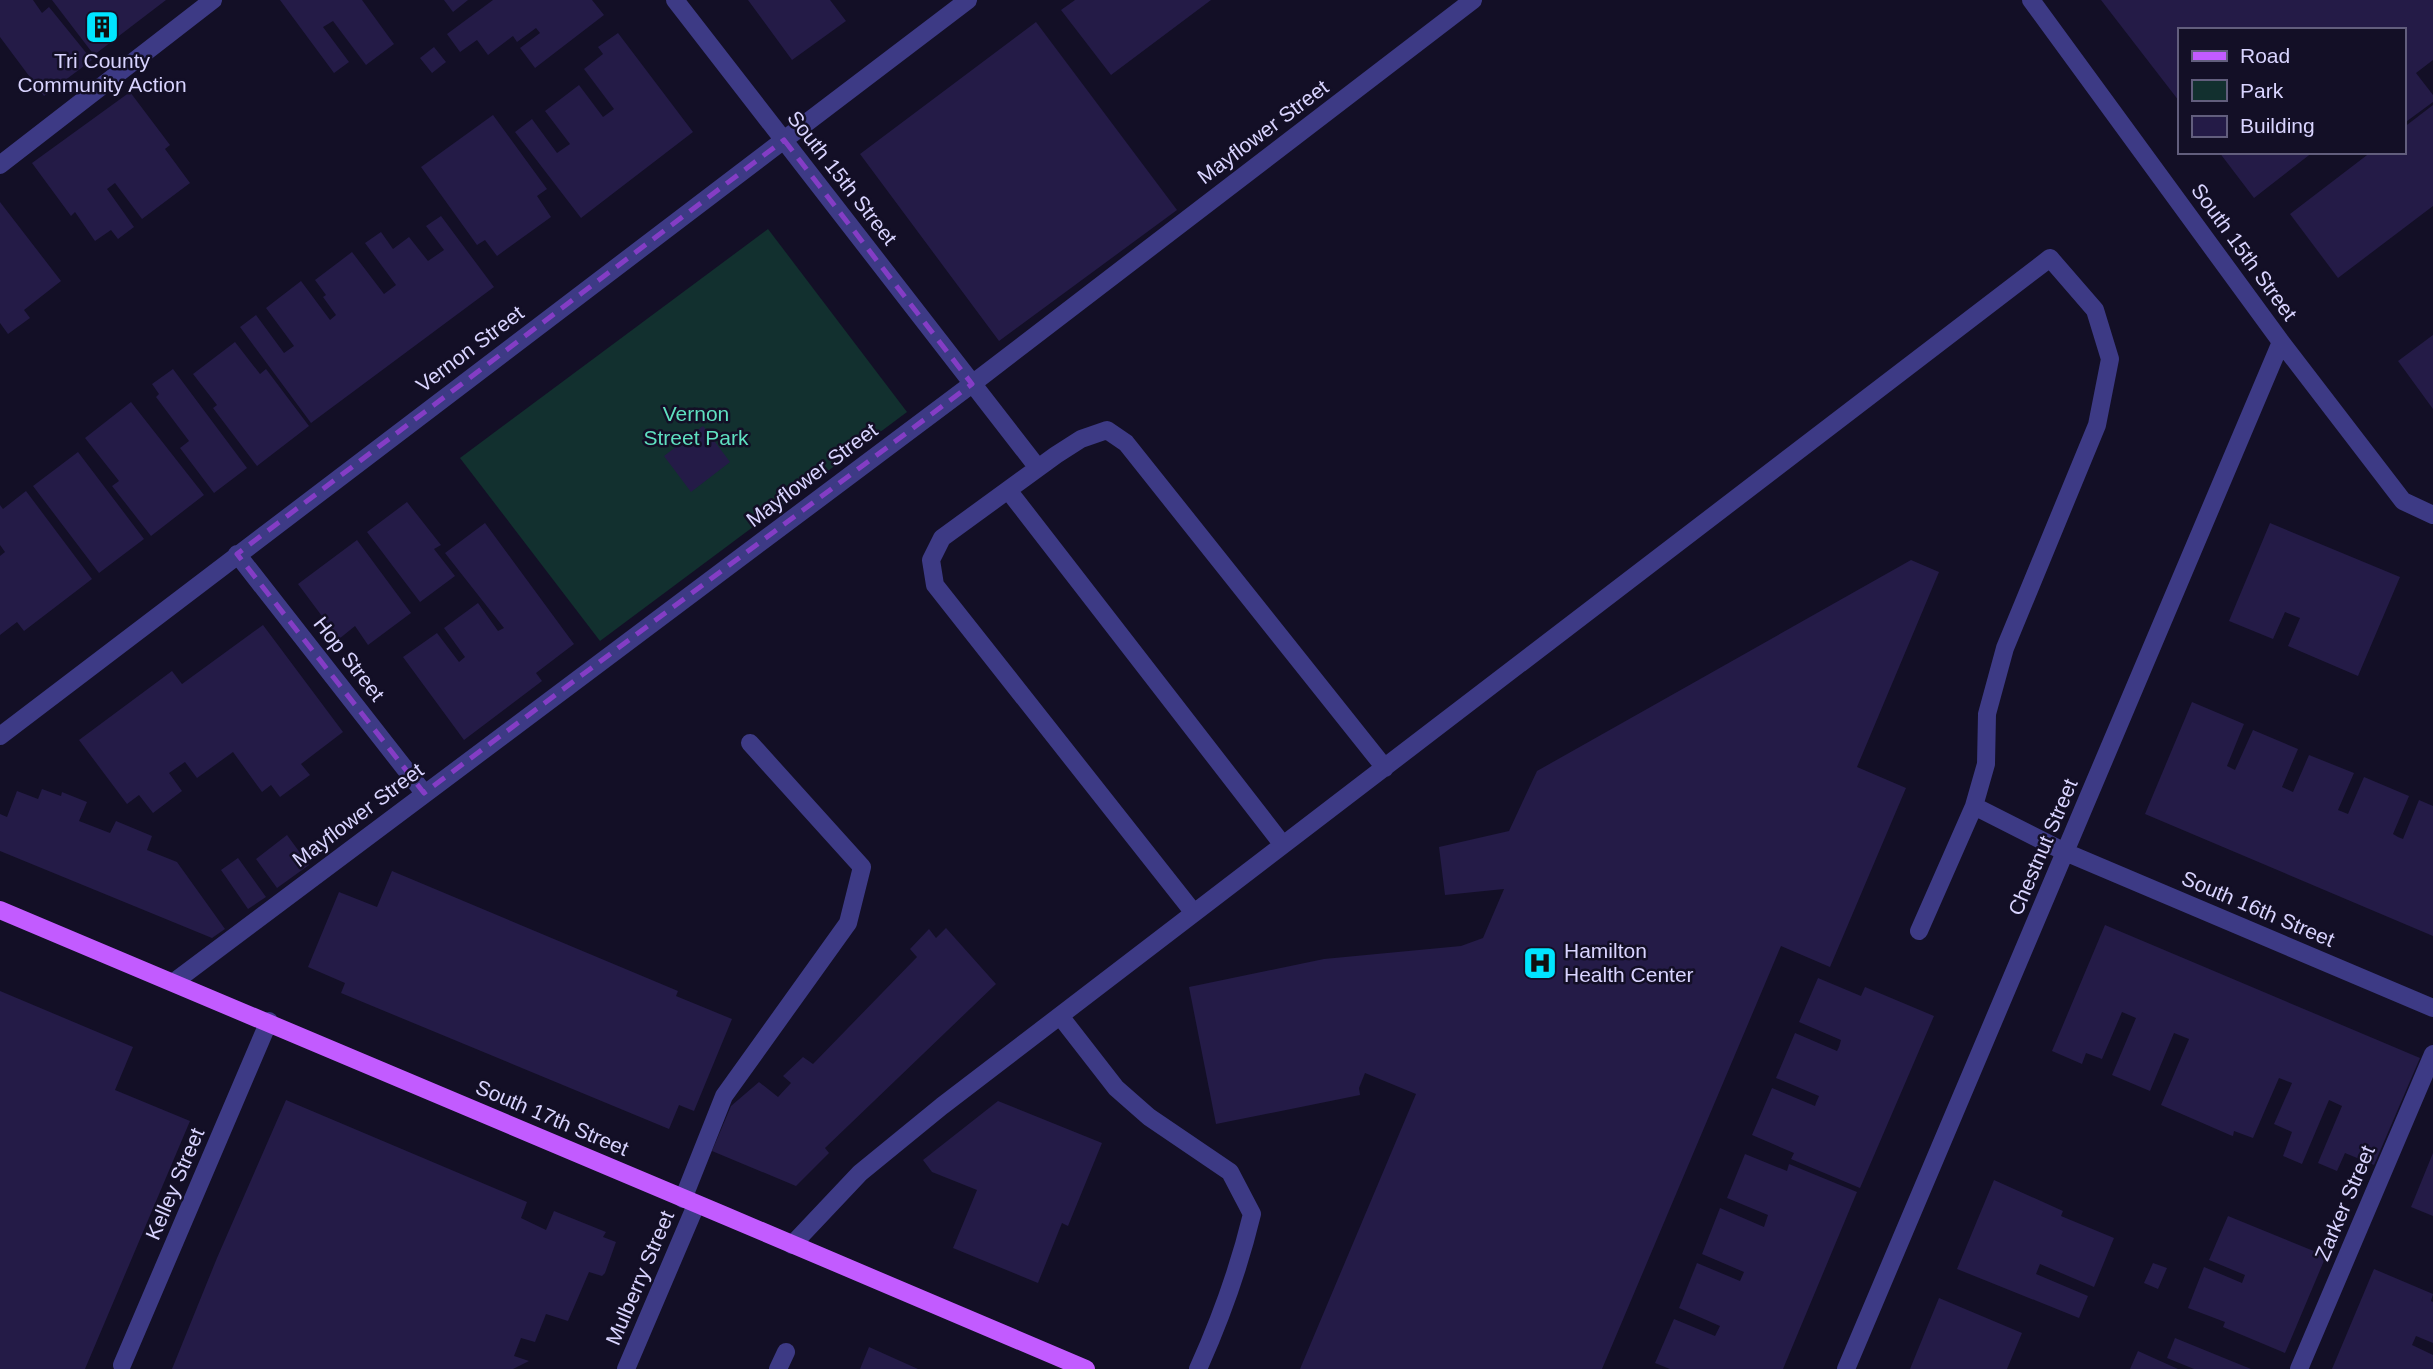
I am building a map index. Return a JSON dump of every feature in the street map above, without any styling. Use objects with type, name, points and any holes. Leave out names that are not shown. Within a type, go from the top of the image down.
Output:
[{"type":"main road","name":"South 17th Street","points":[[0,910],[269,1021],[1086,1369]]},
{"type":"street","name":"South 15th Street","points":[[675,0],[1038,468]]},
{"type":"street","name":"Vernon Street","points":[[0,736],[968,0]]},
{"type":"street","name":"Mayflower Street","points":[[174,982],[972,384],[1474,0]]},
{"type":"street","name":"South 15th Street","points":[[2031,0],[2281,342],[2403,501],[2433,515]]},
{"type":"street","points":[[0,165],[202,3]]},
{"type":"street","points":[[792,1245],[860,1172],[942,1106],[2050,258],[2095,310],[2110,359],[2097,425],[2005,648],[1987,714],[1986,764],[1974,806],[1919,931]]},
{"type":"street","name":"Chestnut Street","points":[[1846,1369],[2281,342]]},
{"type":"street","points":[[1194,913],[934,585],[931,560],[942,538],[1081,439],[1107,430],[1126,443],[1385,768]]},
{"type":"street","points":[[1008,490],[1283,845]]},
{"type":"street","name":"Hop Street","points":[[237,554],[424,793]]},
{"type":"street","name":"Mulberry Street","points":[[626,1369],[689,1202],[724,1096],[848,923],[862,867],[750,744]]},
{"type":"street","name":"South 16th Street","points":[[1974,806],[2065,852],[2433,1008]]},
{"type":"street","points":[[1060,1016],[1116,1088],[1149,1117],[1230,1172],[1252,1214],[1240,1265],[1198,1369]]},
{"type":"street","name":"Kelley Street","points":[[122,1365],[269,1021]]},
{"type":"street","name":"Zarker Street","points":[[2299,1369],[2433,1054]]},
{"type":"street","points":[[778,1369],[786,1352]]},
{"type":"highlighted area","points":[[784,140],[972,384],[424,793],[237,554]]},
{"type":"green space","name":"Vernon Street Park","points":[[768,229],[907,412],[600,641],[460,458]]},
{"type":"building","points":[[0,0],[33,0],[42,13],[49,7],[92,60],[44,96],[0,37]]},
{"type":"building","name":"Tri County Community Action","points":[[52,0],[166,0],[94,55]]},
{"type":"building","points":[[280,0],[362,0],[394,44],[366,65],[333,21],[323,27],[349,62],[334,73]]},
{"type":"building","points":[[444,0],[468,0],[453,12]]},
{"type":"building","points":[[493,0],[592,0],[604,15],[535,68],[520,48],[540,33],[536,28],[517,42],[513,36],[488,55],[477,40],[460,52],[447,34]]},
{"type":"building","points":[[748,0],[830,0],[846,21],[792,60]]},
{"type":"building","points":[[1075,0],[1211,0],[1111,75],[1061,10]]},
{"type":"building","points":[[2101,0],[2433,0],[2433,60],[2416,73],[2433,95],[2433,102],[2405,123],[2405,28],[2178,28],[2178,100]]},
{"type":"building","points":[[1036,22],[1177,210],[999,341],[860,154]]},
{"type":"building","points":[[618,33],[693,132],[581,218],[515,132],[532,119],[557,153],[570,144],[545,111],[579,85],[603,117],[614,109],[584,69],[603,54],[598,47]]},
{"type":"building","points":[[434,47],[446,62],[432,73],[420,58]]},
{"type":"building","points":[[130,92],[170,145],[165,149],[190,183],[142,219],[115,183],[107,189],[134,227],[118,239],[111,230],[95,241],[75,212],[71,216],[32,163]]},
{"type":"building","points":[[2433,105],[2433,206],[2338,278],[2290,214],[2368,154],[2405,154],[2405,126]]},
{"type":"building","points":[[493,115],[547,189],[537,196],[551,217],[497,256],[485,240],[477,245],[421,167]]},
{"type":"building","points":[[2221,154],[2310,154],[2254,198]]},
{"type":"building","points":[[0,202],[61,281],[24,310],[30,318],[8,334],[0,323]]},
{"type":"building","points":[[441,216],[494,287],[311,423],[240,327],[256,315],[284,353],[294,346],[266,308],[301,281],[330,320],[336,315],[315,280],[352,252],[384,294],[396,285],[365,243],[381,232],[393,249],[409,237],[428,261],[444,250],[426,226]]},
{"type":"building","points":[[2433,335],[2433,409],[2398,361]]},
{"type":"building","points":[[235,342],[260,374],[266,369],[309,426],[257,466],[213,408],[217,405],[193,374]]},
{"type":"building","points":[[173,369],[247,468],[214,493],[180,448],[189,441],[156,397],[159,394],[152,384]]},
{"type":"building","points":[[131,402],[204,495],[151,536],[112,486],[119,481],[85,438]]},
{"type":"building","points":[[703,426],[730,462],[691,492],[664,456]]},
{"type":"building","points":[[78,452],[144,539],[99,573],[33,486]]},
{"type":"building","points":[[26,491],[92,579],[24,631],[17,622],[0,635],[0,556],[5,552],[0,545],[0,505],[3,509]]},
{"type":"building","points":[[407,502],[441,545],[434,549],[455,576],[420,602],[367,532]]},
{"type":"building","points":[[485,523],[574,644],[536,673],[542,681],[464,740],[403,657],[437,633],[459,662],[465,657],[444,628],[478,603],[498,631],[504,628],[445,553]]},
{"type":"building","points":[[2270,523],[2400,577],[2358,676],[2288,646],[2300,618],[2285,612],[2273,639],[2229,621]]},
{"type":"building","points":[[357,540],[411,613],[368,645],[355,626],[339,639],[298,584]]},
{"type":"building","name":"Hamilton Health Center","points":[[1911,560],[1939,572],[1857,767],[1906,788],[1830,967],[1781,946],[1602,1369],[1300,1369],[1416,1094],[1365,1073],[1359,1088],[1360,1095],[1216,1124],[1189,987],[1324,959],[1461,946],[1483,938],[1504,889],[1445,895],[1439,847],[1509,831],[1537,771]]},
{"type":"building","points":[[263,625],[343,732],[301,764],[310,775],[280,797],[271,785],[262,792],[233,752],[197,778],[185,762],[169,773],[182,791],[153,813],[139,795],[127,804],[79,740],[172,671],[182,684]]},
{"type":"building","points":[[2192,702],[2244,724],[2227,766],[2235,770],[2253,730],[2298,749],[2282,787],[2293,792],[2309,755],[2354,773],[2338,810],[2348,814],[2364,777],[2409,796],[2393,834],[2398,837],[2403,839],[2419,800],[2433,806],[2433,936],[2145,814]]},
{"type":"building","points":[[42,789],[61,796],[62,792],[87,802],[79,821],[110,833],[116,821],[152,836],[147,850],[177,862],[225,929],[212,938],[0,851],[0,814],[7,817],[17,791],[38,799]]},
{"type":"building","points":[[287,835],[309,865],[277,888],[256,859]]},
{"type":"building","points":[[238,858],[266,897],[248,909],[221,870]]},
{"type":"building","points":[[392,871],[678,991],[676,996],[732,1019],[694,1111],[679,1105],[669,1129],[341,993],[345,983],[308,967],[339,892],[377,907]]},
{"type":"building","points":[[2105,925],[2420,1058],[2374,1165],[2345,1153],[2337,1171],[2318,1163],[2342,1106],[2329,1100],[2302,1164],[2283,1156],[2292,1132],[2274,1124],[2292,1083],[2279,1078],[2253,1138],[2234,1131],[2233,1136],[2230,1135],[2161,1105],[2189,1039],[2174,1033],[2150,1091],[2112,1075],[2136,1018],[2122,1012],[2102,1059],[2086,1053],[2082,1064],[2052,1051]]},
{"type":"building","points":[[946,928],[996,984],[825,1148],[829,1153],[796,1186],[712,1151],[731,1106],[759,1082],[778,1097],[791,1083],[783,1076],[803,1057],[813,1064],[917,957],[910,949],[929,929],[936,938]]},
{"type":"building","points":[[1818,978],[1861,996],[1865,987],[1934,1016],[1860,1188],[1791,1159],[1794,1153],[1752,1135],[1772,1088],[1815,1106],[1819,1096],[1776,1078],[1795,1033],[1837,1051],[1839,1047],[1841,1040],[1799,1022]]},
{"type":"building","points":[[0,991],[133,1047],[115,1090],[190,1121],[85,1369],[0,1369]]},
{"type":"building","points":[[286,1100],[527,1202],[521,1218],[546,1230],[554,1211],[606,1232],[603,1237],[616,1242],[605,1273],[602,1276],[589,1272],[568,1321],[546,1314],[535,1342],[521,1338],[514,1356],[529,1361],[513,1369],[172,1369]]},
{"type":"building","points":[[998,1101],[1102,1143],[1068,1226],[1062,1223],[1038,1283],[953,1248],[977,1190],[932,1172],[923,1160]]},
{"type":"building","points":[[2433,1153],[2433,1216],[2411,1207]]},
{"type":"building","points":[[1745,1154],[1787,1171],[1789,1164],[1857,1192],[1783,1369],[1670,1369],[1655,1363],[1674,1319],[1715,1336],[1720,1326],[1679,1308],[1697,1263],[1740,1281],[1744,1272],[1702,1254],[1720,1208],[1764,1227],[1768,1215],[1727,1198]]},
{"type":"building","points":[[1994,1180],[2063,1211],[2061,1216],[2114,1238],[2094,1287],[2040,1264],[2036,1274],[2088,1296],[2079,1318],[1957,1269]]},
{"type":"building","points":[[2228,1216],[2326,1256],[2285,1353],[2223,1327],[2225,1322],[2188,1308],[2204,1267],[2242,1283],[2245,1275],[2209,1260]]},
{"type":"building","points":[[2153,1263],[2167,1268],[2158,1289],[2144,1283]]},
{"type":"building","points":[[2374,1269],[2433,1294],[2433,1343],[2416,1336],[2412,1345],[2433,1355],[2433,1369],[2332,1369]]},
{"type":"building","points":[[1939,1298],[2022,1333],[2007,1369],[1910,1369]]},
{"type":"building","points":[[2175,1338],[2251,1369],[2194,1369],[2167,1358]]},
{"type":"building","points":[[869,1347],[918,1369],[860,1369]]},
{"type":"building","points":[[2138,1351],[2178,1369],[2130,1369]]},
{"type":"place","name":"Tri County Community Action","points":[[102,27]]},
{"type":"place","name":"Hamilton Health Center","points":[[1540,963]]}]
